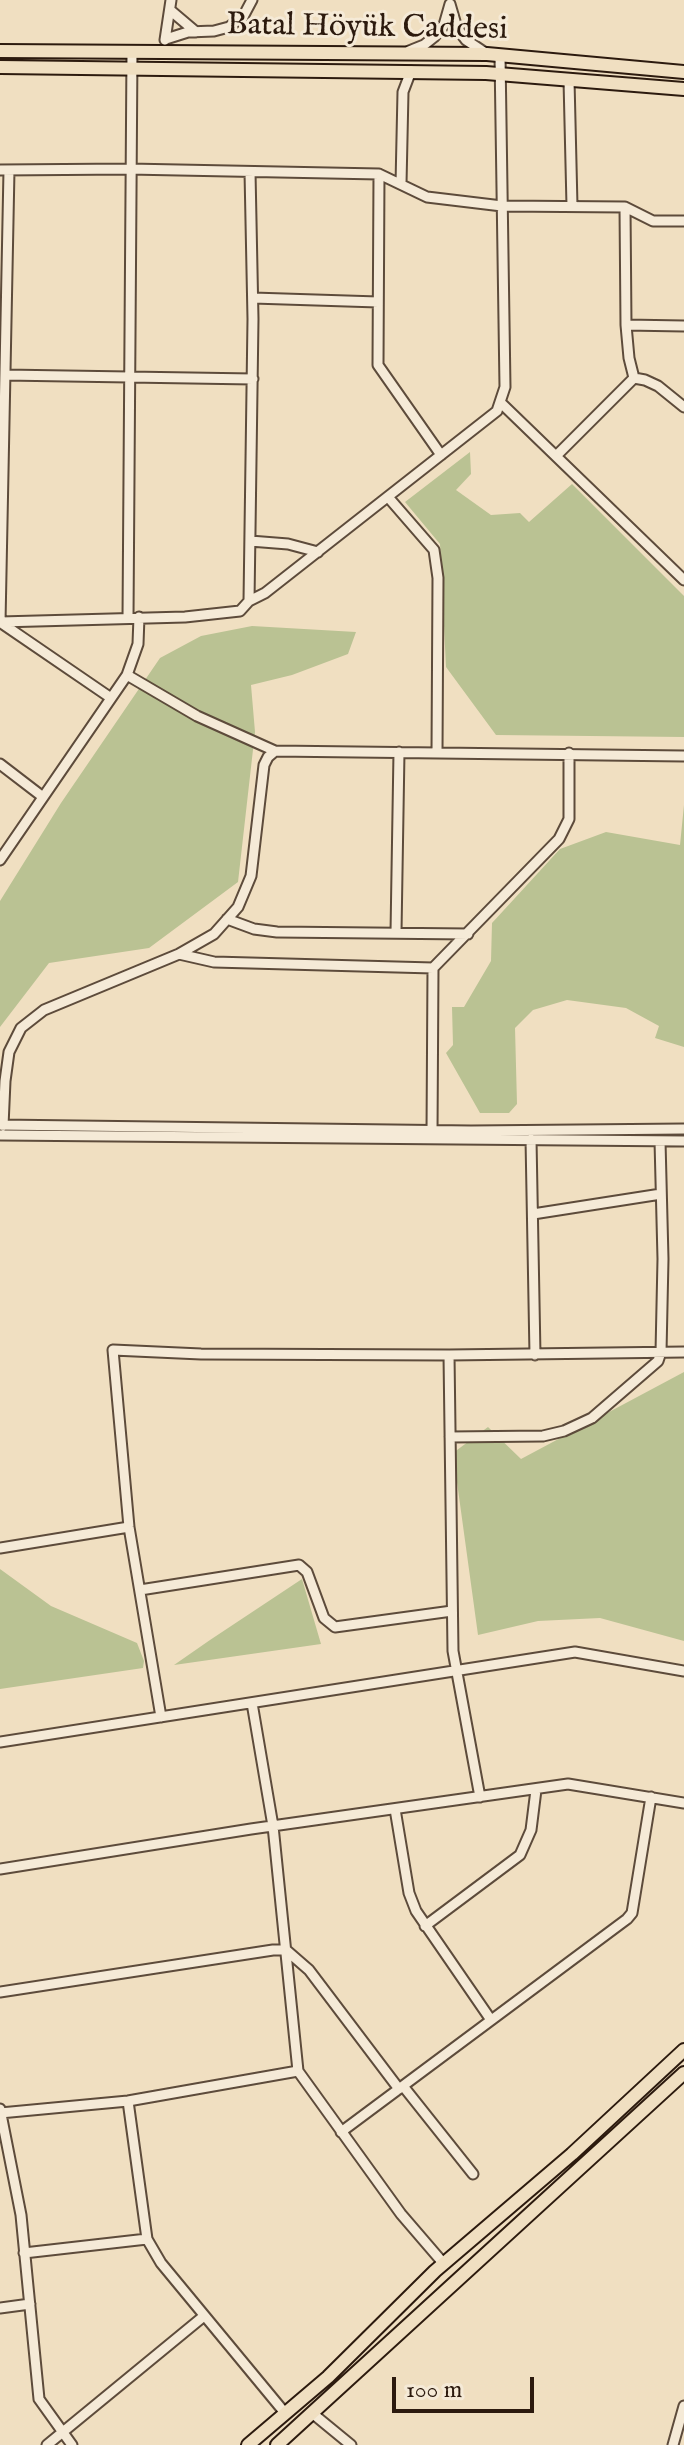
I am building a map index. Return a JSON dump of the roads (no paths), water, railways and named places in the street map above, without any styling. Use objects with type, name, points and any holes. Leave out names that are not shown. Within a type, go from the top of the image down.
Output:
[{"type":"main road","name":"Batal Höyük Caddesi","points":[[0,51],[132,52],[164,45],[404,52],[493,55],[684,72]]},
{"type":"main road","name":"Batal Höyük Caddesi","points":[[0,67],[411,71],[499,74],[684,89]]},
{"type":"main road","points":[[248,2445],[328,2377],[444,2264],[572,2154],[684,2050]]},
{"type":"main road","points":[[277,2445],[684,2073]]},
{"type":"street","points":[[164,45],[196,32],[229,27],[244,15],[252,0]]},
{"type":"street","points":[[404,52],[424,45],[434,37],[444,25],[450,2]]},
{"type":"street","points":[[0,622],[185,617],[240,611],[497,411],[505,387],[499,74],[493,55],[466,40],[457,28],[450,2]]},
{"type":"street","points":[[170,5],[196,32]]},
{"type":"street","points":[[164,45],[170,5]]},
{"type":"street","points":[[128,617],[132,52]]},
{"type":"street","points":[[401,184],[403,92],[411,71]]},
{"type":"street","points":[[569,80],[572,206]]},
{"type":"street","points":[[0,622],[5,375],[4,170],[379,174],[427,197],[502,206],[625,207],[653,221],[684,221]]},
{"type":"street","points":[[249,601],[253,379],[250,172]]},
{"type":"street","points":[[379,174],[378,365],[441,455]]},
{"type":"street","points":[[625,207],[626,325],[634,378]]},
{"type":"street","points":[[253,298],[378,302]]},
{"type":"street","points":[[626,325],[684,326]]},
{"type":"street","points":[[5,375],[253,379]]},
{"type":"street","points":[[556,456],[634,378]]},
{"type":"street","points":[[634,378],[658,386],[684,407]]},
{"type":"street","points":[[501,403],[684,580]]},
{"type":"street","points":[[388,497],[434,550],[438,578],[437,752]]},
{"type":"street","points":[[250,541],[288,544],[318,552]]},
{"type":"street","points":[[0,860],[127,675],[138,644],[139,617]]},
{"type":"street","points":[[0,622],[111,698]]},
{"type":"street","points":[[127,675],[197,716],[275,751],[684,756]]},
{"type":"street","points":[[275,751],[264,765],[251,876],[238,907],[214,934],[179,954],[44,1010],[21,1028],[9,1052],[1,1129],[684,1141]]},
{"type":"street","points":[[396,932],[399,752]]},
{"type":"street","points":[[432,1135],[433,968],[559,839],[569,819],[569,753]]},
{"type":"street","points":[[0,764],[43,797]]},
{"type":"street","points":[[227,919],[254,929],[277,932],[468,934]]},
{"type":"street","points":[[179,954],[214,962],[433,968]]},
{"type":"street","points":[[432,1135],[684,1129]]},
{"type":"street","points":[[531,1139],[535,1355]]},
{"type":"street","points":[[450,1437],[543,1436],[574,1428],[592,1418],[655,1363],[661,1352],[660,1141]]},
{"type":"street","points":[[533,1214],[661,1194]]},
{"type":"street","points":[[161,1717],[129,1527],[113,1350],[201,1354],[449,1355],[684,1352]]},
{"type":"street","points":[[449,1355],[453,1651],[480,1797]]},
{"type":"street","points":[[0,1548],[129,1527]]},
{"type":"street","points":[[140,1590],[295,1565],[305,1569],[324,1618],[335,1627],[452,1611]]},
{"type":"street","points":[[0,1742],[575,1652],[684,1671]]},
{"type":"street","points":[[252,1703],[273,1826],[298,2071],[401,2214],[444,2264]]},
{"type":"street","points":[[0,1869],[568,1784],[684,1803]]},
{"type":"street","points":[[425,1926],[520,1855],[530,1838],[536,1790]]},
{"type":"street","points":[[341,2132],[632,1913],[651,1797]]},
{"type":"street","points":[[395,1809],[409,1893],[425,1926],[491,2020]]},
{"type":"street","points":[[0,1992],[286,1950],[309,1970],[473,2174]]},
{"type":"street","points":[[72,2445],[39,2399],[21,2215],[0,2112],[128,2101],[298,2071]]},
{"type":"street","points":[[128,2101],[147,2239],[161,2263],[285,2413]]},
{"type":"street","points":[[24,2253],[147,2239]]},
{"type":"street","points":[[0,2308],[30,2304]]},
{"type":"street","points":[[47,2445],[204,2316]]},
{"type":"street","points":[[673,2445],[684,2406]]},
{"type":"street","points":[[312,2413],[351,2445]]}]
